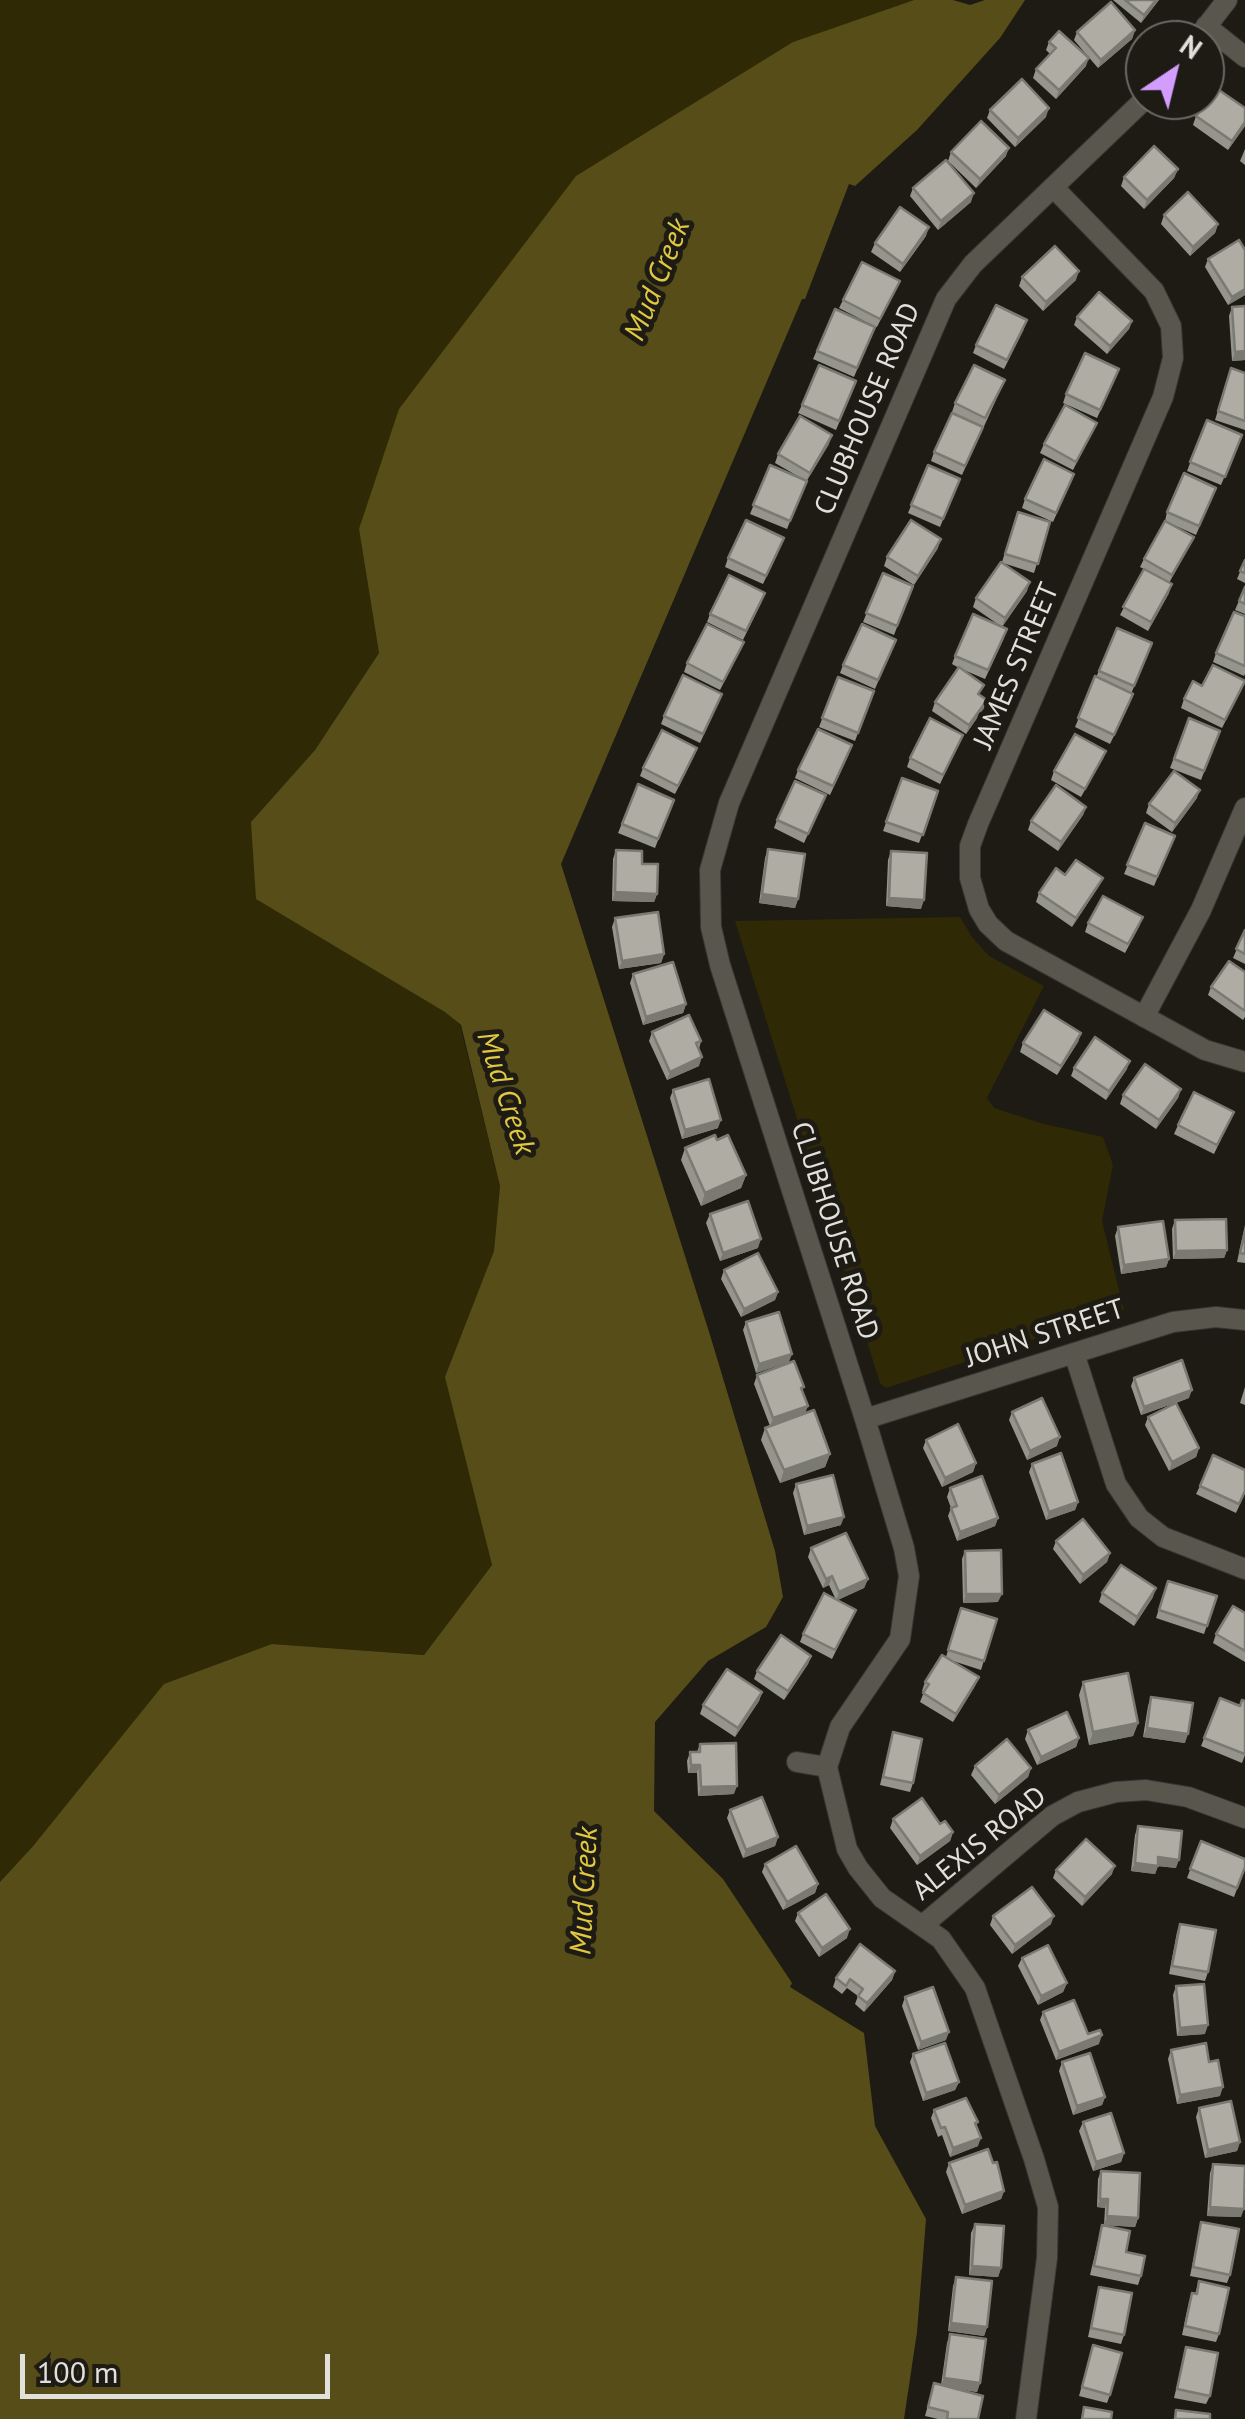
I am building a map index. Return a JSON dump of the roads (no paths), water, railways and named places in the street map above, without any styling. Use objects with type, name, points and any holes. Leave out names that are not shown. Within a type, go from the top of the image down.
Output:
[{"type":"street","points":[[1211,20],[1227,0]]},
{"type":"street","name":"CLUBHOUSE ROAD","points":[[827,1768],[840,1727],[900,1639],[909,1576],[865,1419],[720,964],[711,928],[710,870],[728,803],[938,314],[973,264],[1125,118]]},
{"type":"street","name":"JAMES STREET","points":[[1054,188],[1154,290],[1171,326],[1173,358],[1163,397],[978,824],[970,846],[970,878],[979,909],[1006,941],[1205,1050],[1245,1062]]},
{"type":"street","points":[[1144,1017],[1201,910],[1245,808]]},
{"type":"street","name":"JOHN STREET","points":[[865,1419],[1174,1322],[1216,1317],[1245,1320]]},
{"type":"street","points":[[1074,1354],[1116,1484],[1139,1518],[1163,1537],[1245,1569]]},
{"type":"street","points":[[797,1762],[827,1768],[847,1849],[858,1868],[882,1898],[923,1925],[954,1955],[975,1988],[1048,2207],[1047,2258],[1026,2419]]},
{"type":"street","name":"ALEXIS ROAD","points":[[923,1925],[1052,1816],[1078,1802],[1116,1792],[1146,1790],[1188,1798],[1245,1818]]},
{"type":"water","name":"Mud Creek","points":[[914,0],[953,0],[970,5],[985,0],[1025,0],[1000,38],[917,130],[855,186],[849,184],[805,299],[561,864],[710,1335],[775,1551],[783,1597],[766,1627],[708,1661],[655,1722],[654,1811],[723,1879],[792,1983],[790,1987],[864,2033],[875,2126],[926,2219],[917,2332],[904,2419],[0,2419],[0,1882],[164,1684],[272,1644],[424,1655],[492,1565],[445,1377],[494,1251],[500,1186],[461,1025],[256,899],[251,822],[315,750],[379,653],[359,529],[399,409],[576,176],[793,42]]}]
